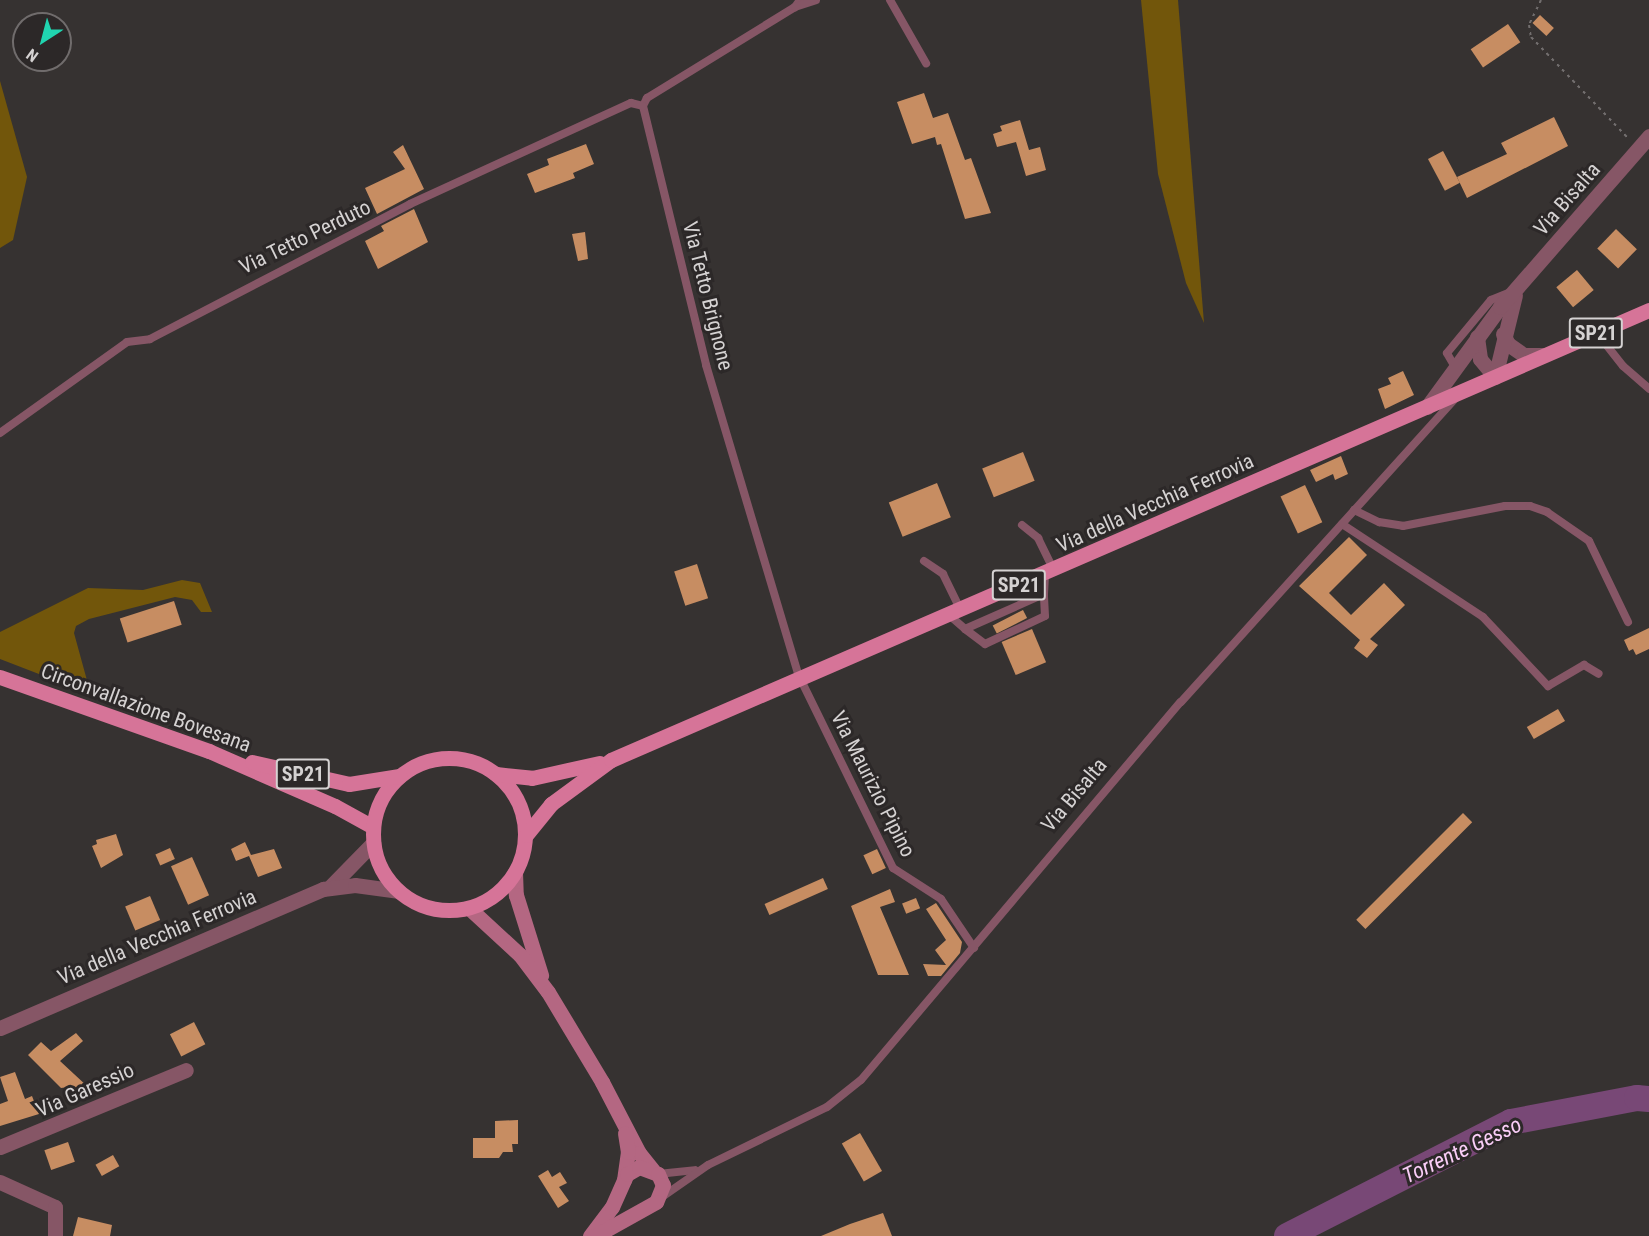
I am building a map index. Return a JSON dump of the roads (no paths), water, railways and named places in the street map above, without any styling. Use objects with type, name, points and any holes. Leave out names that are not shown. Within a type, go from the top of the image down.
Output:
[{"type":"main road","name":"Via della Vecchia Ferrovia","points":[[496,774],[532,778],[611,760],[799,676],[1049,572],[1649,310]]},
{"type":"main road","name":"Circonvallazione Bovesana","points":[[0,678],[208,751],[335,806],[373,827]]},
{"type":"main road","name":"SP21","points":[[208,751],[349,783],[399,776]]},
{"type":"main road","points":[[515,872],[488,900],[469,908],[432,908],[399,891],[386,877],[373,843],[373,827],[386,791],[399,776],[421,763],[447,758],[472,762],[496,774],[512,791],[522,812],[526,835],[515,872],[516,895],[527,938],[548,992]]},
{"type":"main road","name":"Via della Vecchia Ferrovia","points":[[526,835],[551,804],[611,760]]},
{"type":"main road","points":[[469,908],[520,955],[548,992],[624,1124],[663,1185],[651,1204],[627,1200],[623,1183],[628,1152],[624,1124]]},
{"type":"main road","name":"Via Bisalta","points":[[623,1183],[633,1170],[655,1172]]},
{"type":"main road","points":[[590,1236],[623,1183]]},
{"type":"main road","name":"Via Bisalta","points":[[595,1236],[651,1204]]},
{"type":"street","name":"Via Bisalta","points":[[1427,407],[1477,337],[1649,136]]},
{"type":"street","name":"Via Bisalta","points":[[1495,376],[1503,334],[1518,289]]},
{"type":"street","points":[[1503,334],[1508,344],[1524,355],[1543,356]]},
{"type":"street","points":[[1477,337],[1480,359],[1495,376]]},
{"type":"street","name":"Via della Vecchia Ferrovia","points":[[0,1028],[330,887],[373,843]]},
{"type":"street","name":"Via della Vecchia Ferrovia","points":[[330,887],[399,891]]},
{"type":"street","name":"Via Garessio","points":[[0,1147],[186,1070]]},
{"type":"street","points":[[0,1182],[55,1207],[55,1236]]},
{"type":"lane","points":[[643,106],[647,98],[797,3],[816,0]]},
{"type":"lane","points":[[890,0],[926,63]]},
{"type":"lane","name":"Via Tetto Perduto","points":[[0,433],[127,342],[150,339],[410,204],[632,103],[643,106]]},
{"type":"lane","name":"Via Tetto Brignone","points":[[643,106],[706,365],[799,676]]},
{"type":"lane","points":[[1455,367],[1447,353],[1491,300],[1518,289]]},
{"type":"lane","points":[[1597,333],[1623,366],[1649,389]]},
{"type":"lane","name":"Via Bisalta","points":[[651,1204],[708,1165],[827,1107],[861,1080],[1181,702],[1461,392]]},
{"type":"lane","points":[[1354,510],[1378,522],[1403,526],[1505,506],[1530,506],[1547,512],[1589,541],[1628,622]]},
{"type":"lane","points":[[1342,524],[1483,617],[1548,686],[1584,664],[1599,674]]},
{"type":"lane","points":[[924,561],[943,574],[955,612],[965,629],[985,644],[1045,616],[1044,594],[1049,572],[1038,538],[1022,525]]},
{"type":"lane","points":[[965,629],[1044,594]]},
{"type":"lane","name":"Via Maurizio Pipino","points":[[799,676],[892,868],[941,899],[974,948]]},
{"type":"lane","name":"Via Bisalta","points":[[655,1172],[685,1172],[708,1165]]},
{"type":"waterway","name":"Torrente Gesso","points":[[1287,1236],[1511,1122],[1637,1098],[1649,1099]]}]
